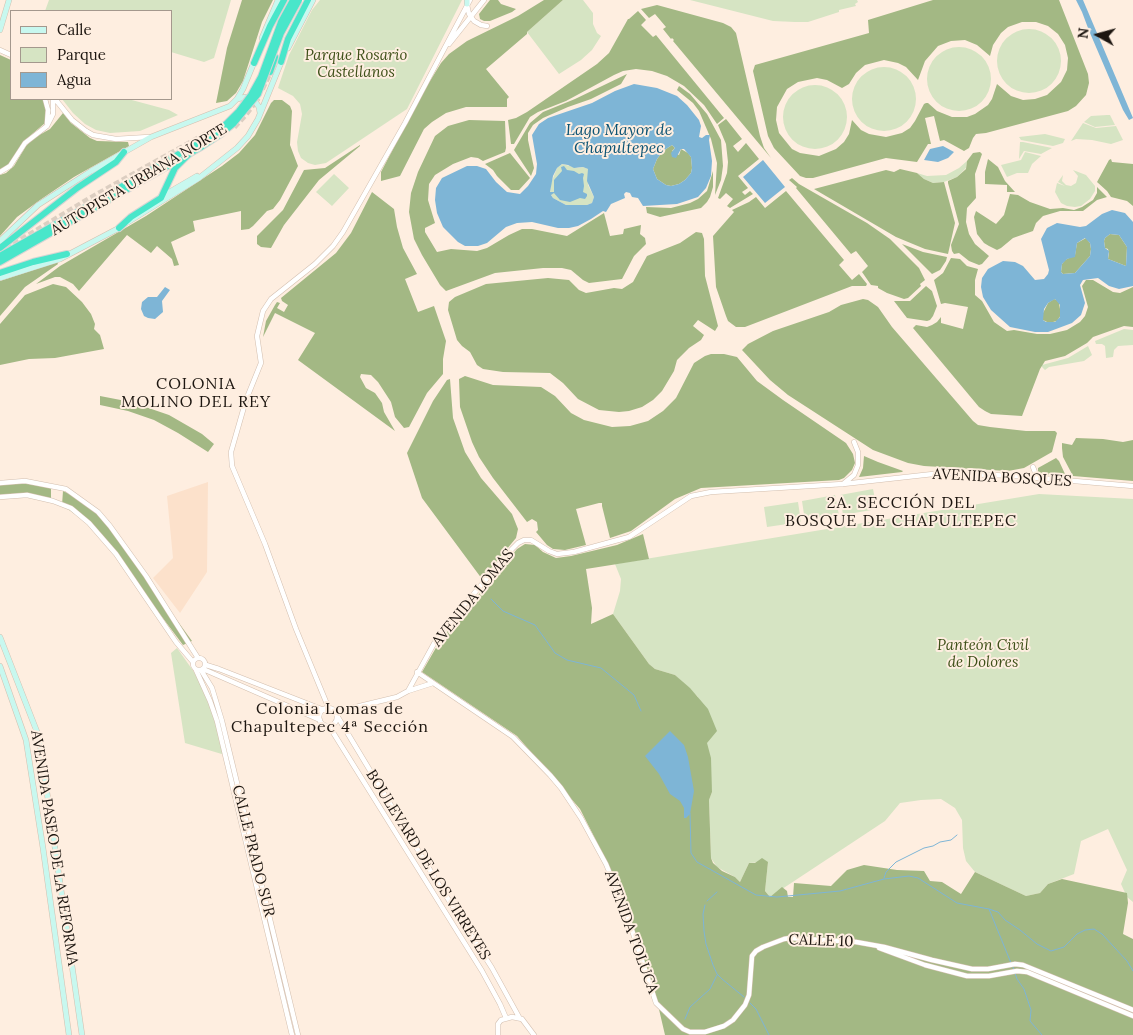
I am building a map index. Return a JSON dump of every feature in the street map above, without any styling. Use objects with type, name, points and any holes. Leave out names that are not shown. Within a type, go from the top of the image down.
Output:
[{"type":"highway","points":[[254,63],[284,0]]},
{"type":"highway","points":[[266,56],[278,22],[292,0]]},
{"type":"highway","name":"AUTOPISTA URBANA NORTE","points":[[0,256],[204,139],[226,124],[243,107],[256,86],[277,31],[292,0]]},
{"type":"highway","points":[[270,72],[280,41],[300,0]]},
{"type":"highway","name":"AUTOPISTA URBANA NORTE","points":[[0,262],[222,134],[249,106],[261,87],[281,33],[300,0]]},
{"type":"highway","points":[[281,62],[288,39],[308,0]]},
{"type":"highway","points":[[0,245],[116,162],[124,152]]},
{"type":"highway","points":[[119,228],[130,217],[161,198],[172,172],[189,154]]},
{"type":"highway","points":[[0,245],[28,222],[48,211]]},
{"type":"highway","points":[[21,231],[28,222]]},
{"type":"highway","points":[[0,273],[33,262],[67,254]]},
{"type":"main road","points":[[0,30],[9,0]]},
{"type":"main road","points":[[0,245],[38,205],[124,152],[151,137],[230,106],[237,99],[254,63],[266,26],[278,0]]},
{"type":"main road","points":[[0,278],[60,259],[119,228],[206,173],[237,148],[248,136],[258,119],[281,62],[313,0]]},
{"type":"main road","points":[[237,99],[246,97],[254,100],[260,110],[258,119]]},
{"type":"main road","points":[[161,198],[191,179],[206,173]]},
{"type":"main road","name":"AVENIDA PASEO DE LA REFORMA","points":[[1,640],[39,737],[82,1035]]},
{"type":"main road","name":"AVENIDA PASEO DE LA REFORMA","points":[[0,666],[26,740],[69,1035]]},
{"type":"street","points":[[443,51],[484,0]]},
{"type":"street","points":[[468,1],[466,8],[470,17],[478,24],[487,26]]},
{"type":"street","points":[[326,709],[265,544],[232,466],[231,452],[246,400],[261,363],[257,336],[262,312],[271,299],[315,264],[343,232],[405,122],[468,1]]},
{"type":"street","points":[[45,100],[49,113],[45,128]]},
{"type":"street","points":[[0,172],[10,166],[25,143],[45,128],[53,114],[54,100]]},
{"type":"street","points":[[55,100],[72,120],[94,135],[116,139],[151,137]]},
{"type":"street","points":[[843,484],[854,475],[858,465],[858,452],[854,442]]},
{"type":"street","points":[[1033,467],[1036,475],[1042,478]]},
{"type":"street","name":"AVENIDA BOSQUES","points":[[531,540],[549,551],[562,555],[568,554],[629,537],[691,496],[726,491],[843,484],[942,473],[1042,478],[1133,486]]},
{"type":"street","points":[[0,483],[25,481],[66,489],[98,512],[146,576],[198,658],[204,660],[202,669]]},
{"type":"street","points":[[0,497],[27,495],[53,501],[71,508],[89,522],[111,548],[176,642],[194,662],[194,668],[219,669],[335,713],[397,697],[408,691],[433,683]]},
{"type":"street","name":"AVENIDA LOMAS","points":[[408,691],[437,638],[512,549],[524,540],[531,540]]},
{"type":"street","points":[[194,662],[198,658]]},
{"type":"street","points":[[202,669],[320,720],[323,724],[329,726],[336,722],[335,713]]},
{"type":"street","name":"CALLE PRADO SUR","points":[[202,669],[217,721],[292,1035]]},
{"type":"street","name":"CALLE PRADO SUR","points":[[202,669],[212,688],[222,721],[298,1035]]},
{"type":"street","name":"AVENIDA TOLUCA","points":[[418,672],[513,737],[561,788],[581,818],[606,864],[627,915],[656,1003]]},
{"type":"street","points":[[320,720],[320,714],[326,709]]},
{"type":"street","name":"BOULEVARD DE LOS VIRREYES","points":[[335,713],[436,880],[492,968],[519,1017],[527,1024],[534,1035]]},
{"type":"street","name":"BOULEVARD DE LOS VIRREYES","points":[[329,726],[482,971],[506,1018]]},
{"type":"street","name":"CALLE 10","points":[[656,1003],[683,1029],[690,1032],[705,1032],[724,1026],[734,1020],[741,1012],[748,995],[752,956],[763,947],[790,938],[856,942],[972,969],[1012,965],[1028,967],[1133,1010]]},
{"type":"street","name":"CALLE 10","points":[[874,946],[926,965],[967,976],[989,976],[1015,971],[1042,977],[1133,1016]]},
{"type":"street","points":[[498,1035],[498,1024],[501,1020],[519,1017]]},
{"type":"shaded area","points":[[208,482],[207,572],[180,613],[153,578],[173,558],[167,496]]},
{"type":"green space","points":[[49,0],[231,0],[214,58],[204,62],[172,52],[172,10],[45,10]]},
{"type":"green space","points":[[242,0],[273,0],[262,22],[243,81],[236,93],[227,101],[216,103],[227,48]]},
{"type":"green space","name":"Parque Rosario Castellanos","points":[[320,0],[462,0],[407,109],[326,163],[315,165],[301,158],[298,151],[297,142],[302,114],[300,104],[293,96],[278,88],[289,55],[312,10]]},
{"type":"green space","points":[[490,0],[498,0],[501,4],[516,9],[490,21],[484,21],[480,19],[479,14]]},
{"type":"green space","points":[[544,0],[563,0],[486,69],[509,97],[507,99],[507,107],[466,107],[446,113],[424,129],[400,176],[381,181],[381,172],[422,94],[441,63],[449,54],[467,41],[518,16]]},
{"type":"green space","points":[[563,0],[583,0],[593,13],[593,24],[597,33],[601,36],[592,50],[581,60],[559,74],[527,32]]},
{"type":"green space","points":[[690,0],[857,0],[858,2],[855,4],[856,6],[839,10],[839,12],[808,22],[795,22],[773,21]]},
{"type":"green space","points":[[933,0],[1059,0],[1088,74],[1089,83],[1086,95],[1076,106],[1068,111],[976,134],[969,148],[964,151],[944,140],[940,141],[934,116],[925,118],[931,144],[928,144],[917,162],[886,158],[813,178],[800,176],[774,148],[768,136],[753,71],[755,65],[869,33],[868,20]],"holes":[[[1022,22],[1036,22],[1048,26],[1058,34],[1065,45],[1068,58],[1067,70],[1061,82],[1047,95],[1023,100],[1011,96],[997,84],[988,105],[975,114],[967,117],[952,117],[937,111],[926,103],[910,128],[902,133],[886,137],[869,134],[861,130],[852,120],[849,134],[844,142],[836,149],[819,156],[800,153],[792,149],[779,133],[776,120],[777,107],[787,89],[798,82],[817,78],[827,80],[842,88],[849,84],[856,73],[865,65],[884,60],[906,67],[918,80],[925,61],[938,46],[951,41],[965,40],[977,45],[990,56],[993,45],[1001,33],[1008,27]]]},
{"type":"green space","points":[[657,5],[723,23],[731,27],[736,33],[760,136],[764,148],[771,158],[674,40],[671,39],[663,29],[666,27],[655,14],[649,18],[641,9]]},
{"type":"green space","points":[[638,11],[646,20],[641,25],[653,37],[656,35],[724,118],[717,124],[704,105],[684,86],[667,76],[652,71],[636,69],[623,71],[566,101],[538,112],[530,117],[514,144],[511,144],[508,120],[527,112],[597,64],[609,53],[628,19]]},
{"type":"green space","points":[[1023,29],[1035,29],[1052,38],[1059,49],[1061,61],[1059,73],[1052,84],[1035,93],[1023,93],[1011,88],[1002,79],[997,67],[997,55],[1002,43],[1011,34]]},
{"type":"green space","points":[[953,47],[965,47],[982,56],[989,67],[991,79],[989,91],[982,102],[965,111],[953,111],[941,106],[932,97],[927,85],[927,73],[932,61],[941,52]]},
{"type":"green space","points":[[0,55],[10,60],[10,100],[44,100],[48,113],[45,123],[23,142],[10,163],[0,170]]},
{"type":"green space","points":[[878,67],[890,67],[907,76],[914,87],[916,99],[914,111],[907,122],[890,131],[878,131],[866,126],[857,117],[852,105],[852,93],[857,81],[866,72]]},
{"type":"green space","points":[[627,74],[621,84],[591,99],[543,118],[533,125],[528,133],[534,168],[531,176],[514,150],[530,123],[543,112]]},
{"type":"green space","points":[[809,85],[821,85],[838,94],[845,105],[847,117],[845,129],[838,140],[821,149],[809,149],[797,144],[788,135],[783,123],[783,111],[788,99],[797,90]]},
{"type":"green space","points":[[679,86],[690,94],[707,114],[721,140],[723,166],[721,180],[715,195],[717,163],[711,139],[699,111],[693,103],[677,90]]},
{"type":"green space","points":[[63,100],[132,100],[169,110],[178,115],[140,131],[110,133],[96,130],[85,124]]},
{"type":"green space","points":[[274,100],[282,100],[290,106],[292,111],[290,145],[298,166],[280,200],[273,209],[267,211],[253,226],[249,229],[241,230],[241,211],[193,221],[195,231],[171,242],[179,265],[174,266],[172,259],[157,246],[151,253],[127,235],[79,291],[73,284],[60,277],[36,284],[60,266],[146,216],[239,153],[255,135]]},
{"type":"green space","points":[[63,113],[71,123],[90,138],[97,141],[128,142],[129,146],[74,177],[40,200],[17,217],[0,236],[0,175],[6,173],[14,166],[26,146],[34,138],[50,129]]},
{"type":"green space","points":[[1110,115],[1115,125],[1095,127],[1084,122],[1091,116]]},
{"type":"green space","points":[[726,119],[742,139],[733,146],[738,152],[746,143],[759,159],[738,176],[748,188],[742,192],[745,195],[750,191],[753,194],[730,208],[727,206],[733,199],[726,193],[720,199],[718,198],[727,173],[728,162],[726,144],[718,125]]},
{"type":"green space","points":[[469,120],[505,121],[506,148],[505,152],[483,161],[471,157],[453,164],[435,175],[429,184],[428,200],[435,223],[425,228],[425,232],[437,252],[451,249],[477,251],[487,248],[522,229],[532,229],[567,236],[604,213],[610,236],[623,234],[624,229],[641,225],[640,234],[645,238],[646,244],[634,256],[622,279],[589,283],[571,270],[543,268],[495,273],[446,291],[440,285],[414,239],[409,212],[411,193],[418,172],[435,136],[448,126]]},
{"type":"green space","points":[[1083,123],[1096,128],[1116,126],[1123,140],[1111,144],[1092,140],[1076,139],[1071,141]]},
{"type":"green space","points":[[1045,134],[1065,139],[1063,143],[1053,146],[1021,140],[1019,137]]},
{"type":"green space","points":[[1020,142],[1052,148],[1041,154],[1024,151],[1019,159]]},
{"type":"green space","points":[[360,145],[319,180],[284,225],[271,248],[261,247],[257,244],[257,236],[283,210],[304,170],[325,168]]},
{"type":"green space","points":[[672,145],[675,148],[672,151],[679,155],[681,149],[688,153],[691,157],[692,168],[691,173],[685,180],[671,186],[657,179],[653,169],[663,151]]},
{"type":"green space","points":[[980,152],[982,154],[975,174],[976,198],[967,208],[966,222],[969,234],[975,244],[989,256],[979,265],[969,261],[959,253],[954,254],[952,251],[951,245],[959,224],[948,181],[957,177],[966,169],[967,161],[973,153]]},
{"type":"green space","points":[[1025,152],[1041,156],[1032,164],[1028,173],[1017,173],[1007,177],[1001,165],[1021,160]]},
{"type":"green space","points":[[510,153],[530,178],[519,190],[511,190],[485,164]]},
{"type":"green space","points":[[988,159],[998,167],[1005,181],[1015,192],[1007,192],[1007,185],[985,184]]},
{"type":"green space","points":[[1111,159],[1112,162],[1133,164],[1133,206],[1127,201],[1111,197],[1097,182]]},
{"type":"green space","points":[[967,161],[966,168],[957,177],[944,182],[933,183],[917,173],[927,176],[946,175]]},
{"type":"green space","points":[[562,164],[588,169],[588,185],[594,197],[592,203],[587,205],[566,205],[553,198],[550,193],[551,183],[557,168]]},
{"type":"green space","points":[[900,169],[917,173],[933,183],[944,182],[955,223],[948,254],[925,249],[896,237],[814,189],[886,170],[894,172]]},
{"type":"green space","points":[[1073,170],[1086,175],[1095,186],[1095,191],[1090,199],[1081,206],[1075,207],[1061,203],[1055,192],[1057,183],[1065,186],[1058,182],[1063,175],[1062,181],[1066,185],[1071,186],[1076,183],[1078,176]]},
{"type":"green space","points":[[713,171],[713,187],[710,197],[701,208],[660,217],[647,213],[646,207],[671,208],[698,199],[707,191]]},
{"type":"green space","points":[[334,174],[349,188],[332,206],[316,192]]},
{"type":"green space","points":[[792,178],[890,239],[919,268],[925,280],[920,284],[921,286],[908,298],[904,299],[887,293],[878,288],[878,286],[871,285],[862,272],[868,266],[856,251],[851,254],[797,187],[789,180]]},
{"type":"green space","points":[[1097,187],[1107,197],[1097,200],[1083,211],[1060,211],[1043,216],[1036,223],[1033,231],[1013,238],[997,250],[984,243],[977,234],[974,217],[976,211],[996,224],[1004,215],[1010,194],[1018,195],[1030,202],[1050,209],[1063,208],[1074,210],[1093,200],[1097,193]]},
{"type":"green space","points":[[786,191],[844,260],[839,265],[852,280],[859,274],[867,284],[866,286],[852,286],[745,327],[736,327],[728,321],[716,287],[713,236],[734,212],[732,210],[756,197],[765,208]]},
{"type":"green space","points":[[372,192],[394,209],[403,248],[417,274],[405,279],[418,312],[434,306],[446,341],[443,374],[427,393],[409,427],[404,428],[395,417],[391,402],[378,382],[371,375],[361,374],[360,377],[366,388],[375,393],[382,403],[384,412],[395,431],[298,360],[315,333],[275,313],[263,337],[266,321],[277,302],[280,303],[277,308],[284,312],[288,305],[281,298],[336,253],[351,233]]},
{"type":"green space","points":[[696,232],[702,233],[704,239],[705,276],[718,326],[715,331],[698,320],[693,326],[704,335],[701,340],[689,348],[677,360],[674,371],[662,391],[642,407],[619,412],[599,410],[578,399],[563,383],[550,373],[503,372],[483,369],[477,365],[470,352],[457,340],[448,310],[449,302],[455,297],[486,284],[548,278],[569,280],[579,290],[586,293],[614,288],[622,289],[633,282],[647,256],[680,243]]},
{"type":"green space","points":[[1110,234],[1119,235],[1127,247],[1126,266],[1108,259],[1109,253],[1108,249],[1105,248],[1104,241]]},
{"type":"green space","points":[[1086,238],[1090,243],[1090,256],[1075,273],[1063,274],[1061,272],[1062,264],[1065,260],[1075,255],[1077,243]]},
{"type":"green space","points":[[902,244],[923,252],[947,257],[946,261],[940,270],[932,274]]},
{"type":"green space","points":[[951,258],[960,259],[967,266],[978,269],[975,280],[975,295],[982,301],[994,322],[1007,331],[1050,334],[1067,330],[1080,322],[1085,316],[1088,307],[1082,286],[1086,280],[1093,280],[1113,292],[1120,293],[1133,287],[1133,327],[1124,326],[1093,337],[1087,343],[1065,356],[1045,361],[1040,369],[1022,416],[991,414],[979,407],[913,328],[916,325],[927,327],[937,322],[941,317],[941,323],[963,329],[968,307],[941,304],[934,280],[943,273]]},
{"type":"green space","points":[[57,262],[58,264],[25,287],[0,316],[0,281]]},
{"type":"green space","points":[[53,284],[66,287],[82,302],[91,314],[95,324],[94,329],[100,335],[104,349],[55,358],[29,359],[0,365],[0,324],[25,295]]},
{"type":"green space","points":[[926,286],[932,291],[937,306],[933,316],[927,321],[907,318],[894,301],[910,301]]},
{"type":"green space","points":[[863,299],[878,307],[892,327],[973,421],[978,425],[990,427],[1026,431],[1055,431],[1057,433],[1052,452],[1024,468],[1008,471],[924,466],[908,463],[873,450],[788,395],[770,380],[742,350],[748,344],[773,331],[829,312],[841,305]]},
{"type":"green space","points":[[1054,299],[1059,303],[1061,315],[1057,321],[1049,323],[1043,320],[1043,313],[1048,303]]},
{"type":"green space","points":[[1124,329],[1133,330],[1133,345],[1118,346],[1114,350],[1113,357],[1106,358],[1105,346],[1096,344],[1095,341]]},
{"type":"green space","points":[[1088,346],[1092,355],[1084,361],[1049,367],[1045,370],[1042,367],[1042,365],[1068,358]]},
{"type":"green space","points":[[711,354],[737,357],[757,381],[846,443],[853,454],[855,463],[852,470],[839,480],[701,488],[675,499],[631,531],[610,538],[602,503],[576,509],[586,545],[565,550],[553,549],[536,532],[538,530],[537,522],[532,519],[527,522],[479,457],[460,407],[459,379],[465,376],[493,385],[541,387],[555,396],[571,413],[584,420],[612,427],[630,426],[648,421],[663,411],[676,398],[694,363]]},
{"type":"green space","points":[[450,379],[453,418],[465,452],[481,478],[512,514],[518,529],[516,538],[482,579],[422,498],[407,453],[433,401],[447,380]]},
{"type":"green space","points":[[100,396],[131,402],[169,415],[202,434],[214,444],[208,452],[154,420],[128,411],[100,405]]},
{"type":"green space","points":[[1076,438],[1123,442],[1133,440],[1133,481],[1073,476],[1063,457],[1062,443],[1072,445]]},
{"type":"green space","points":[[864,456],[903,471],[859,477],[863,468]]},
{"type":"green space","points":[[1056,458],[1065,477],[1038,474],[1038,468]]},
{"type":"green space","points":[[23,483],[51,487],[51,499],[24,495],[0,497],[0,485]]},
{"type":"green space","points":[[873,489],[877,509],[843,515],[840,495]]},
{"type":"green space","points":[[63,491],[76,497],[102,517],[192,641],[183,645],[96,529],[62,505]]},
{"type":"green space","name":"Panteón Civil de Dolores","points":[[1039,494],[1133,499],[1133,902],[1127,897],[1121,884],[1127,870],[1108,829],[1081,841],[1074,874],[1048,884],[1040,893],[1026,896],[975,872],[966,861],[963,848],[962,820],[955,808],[941,799],[900,803],[885,821],[770,897],[765,891],[768,862],[749,863],[740,882],[717,867],[711,858],[709,800],[712,792],[698,697],[675,675],[655,669],[649,664],[613,614],[620,591],[621,579],[615,564]]},
{"type":"green space","points":[[835,495],[839,515],[805,521],[802,501]]},
{"type":"green space","points":[[798,502],[801,522],[767,527],[764,507]]},
{"type":"green space","points":[[643,534],[649,559],[586,569],[592,608],[591,624],[613,614],[649,664],[655,669],[675,675],[690,688],[708,709],[717,731],[707,743],[711,758],[712,792],[709,800],[711,858],[713,863],[740,882],[749,863],[755,863],[762,858],[768,862],[765,891],[770,897],[782,887],[787,891],[788,897],[793,897],[794,883],[831,886],[847,870],[864,865],[897,870],[924,871],[930,881],[942,882],[961,894],[975,872],[1026,896],[1040,893],[1048,884],[1062,879],[1127,893],[1128,903],[1123,934],[1133,939],[1133,1035],[665,1035],[654,988],[607,862],[580,809],[517,736],[422,672],[441,639],[517,549],[525,544],[535,545],[543,552],[556,558],[617,545]]},
{"type":"green space","points":[[177,648],[194,672],[210,701],[225,755],[185,743],[171,653]]},
{"type":"water","points":[[1076,0],[1083,0],[1133,118],[1129,120],[1123,110]]},
{"type":"water","name":"Lago Mayor de Chapultepec","points":[[634,84],[657,88],[677,96],[699,120],[701,126],[699,137],[702,138],[710,135],[712,161],[711,176],[706,188],[698,197],[677,204],[643,206],[638,198],[632,197],[630,193],[626,192],[624,194],[625,198],[611,204],[606,212],[603,211],[578,226],[558,228],[532,222],[517,223],[506,227],[487,243],[478,246],[465,246],[458,242],[443,227],[437,213],[435,200],[436,188],[442,178],[467,166],[477,166],[486,169],[507,192],[520,194],[536,174],[537,164],[532,135],[539,124],[548,118],[592,103]],"holes":[[[672,145],[675,148],[671,153],[672,157],[676,158],[681,149],[684,149],[691,157],[692,168],[691,173],[685,180],[671,186],[657,179],[653,169],[663,151]],[[562,164],[574,168],[583,167],[588,169],[587,181],[594,197],[592,203],[587,205],[566,205],[553,198],[551,195],[554,193],[560,200],[570,202],[580,198],[585,199],[587,196],[583,192],[584,174],[567,170],[564,166],[561,167],[562,171],[554,180],[554,192],[550,192],[553,176],[557,168]]]},
{"type":"water","points":[[943,146],[954,152],[948,158],[938,162],[924,160],[930,149]]},
{"type":"water","points":[[763,160],[785,187],[765,203],[743,177]]},
{"type":"water","points":[[1112,210],[1125,213],[1133,222],[1133,286],[1119,289],[1109,286],[1098,278],[1083,280],[1080,285],[1085,303],[1081,315],[1072,323],[1048,332],[1035,332],[1010,327],[991,310],[983,297],[981,287],[982,278],[988,269],[1003,261],[1015,262],[1023,266],[1035,280],[1044,279],[1049,270],[1041,239],[1047,228],[1057,223],[1080,227],[1086,226],[1102,214]],"holes":[[[1110,234],[1119,235],[1127,247],[1126,266],[1108,259],[1109,251],[1105,248],[1104,241]],[[1085,238],[1090,243],[1090,256],[1075,273],[1063,274],[1061,272],[1062,264],[1067,259],[1075,257],[1077,243]],[[1055,299],[1060,305],[1060,317],[1055,322],[1043,320],[1044,309],[1048,303]]]},
{"type":"water","points":[[165,287],[170,290],[162,301],[163,312],[155,319],[144,316],[141,309],[142,302],[148,297],[157,297]]},
{"type":"water","points":[[670,731],[684,745],[688,757],[694,791],[690,814],[686,818],[684,818],[684,808],[680,801],[670,794],[659,774],[645,756]]},
{"type":"waterway","points":[[491,599],[503,611],[535,625],[555,653],[567,660],[601,668],[634,695],[641,711]]},
{"type":"waterway","points":[[690,813],[691,853],[697,862],[756,895],[777,897],[840,891],[884,879],[909,876],[918,878],[957,903],[998,912],[1005,920],[1037,944],[1051,951],[1064,947],[1077,934],[1085,930],[1094,929],[1102,934],[1127,961],[1133,971]]},
{"type":"waterway","points":[[884,878],[886,872],[896,862],[924,848],[951,840],[957,835]]},
{"type":"waterway","points":[[707,901],[717,892]]},
{"type":"waterway","points":[[705,905],[703,914],[704,931],[713,965],[717,974],[744,997]]},
{"type":"waterway","points":[[989,909],[1011,963]]},
{"type":"waterway","points":[[1013,967],[1017,979],[1024,989],[1031,1010],[1030,1021],[1042,1035]]},
{"type":"waterway","points":[[685,1019],[690,1007],[710,989],[717,975]]},
{"type":"waterway","points":[[750,1003],[756,1009],[769,1035]]},
{"type":"tunnel","points":[[262,89],[270,72]]},
{"type":"tunnel","points":[[234,127],[258,98]]},
{"type":"tunnel","points":[[6,249],[91,198],[208,133]]},
{"type":"district","name":"COLONIA MOLINO DEL REY","points":[[196,393]]},
{"type":"district","name":"2A. SECCIÓN DEL BOSQUE DE CHAPULTEPEC","points":[[901,512]]},
{"type":"district","name":"Colonia Lomas de Chapultepec 4ª Sección","points":[[330,718]]}]
